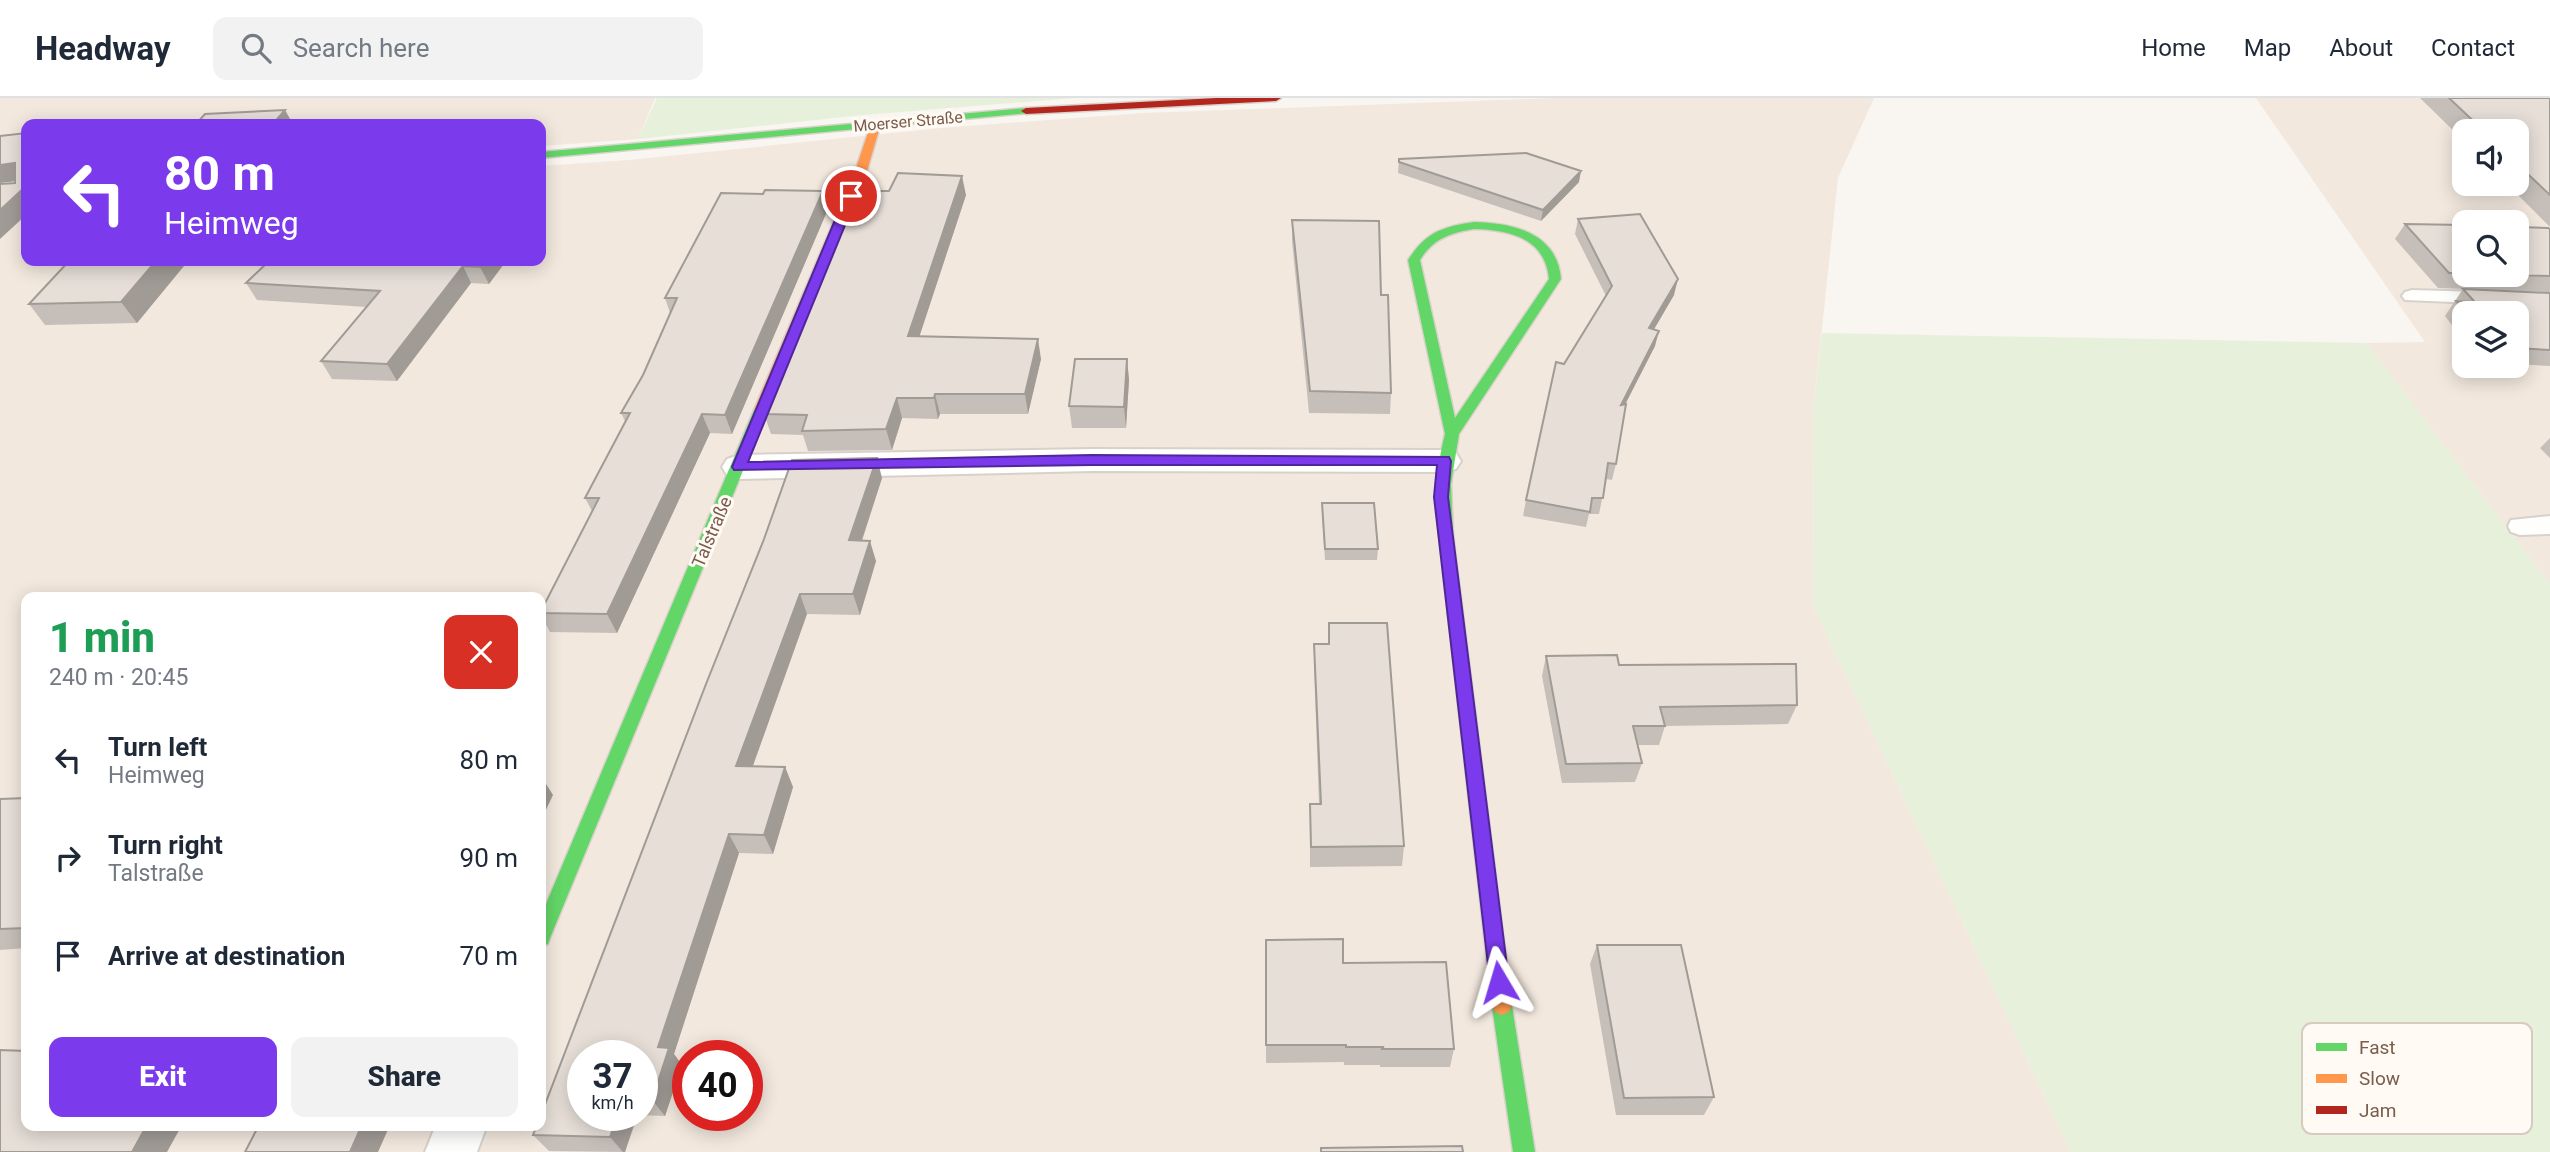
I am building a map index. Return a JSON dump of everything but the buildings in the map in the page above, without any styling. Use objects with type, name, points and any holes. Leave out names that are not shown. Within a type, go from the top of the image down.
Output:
[{"type":"street","name":"Moerser Straße","points":[[546,155],[629,149],[876,123],[1144,103],[1276,98]]},
{"type":"street","name":"Talstraße","points":[[546,926],[861,172],[876,123]]},
{"type":"street","points":[[1448,447],[1555,279],[1556,264],[1551,255],[1538,242],[1516,232],[1487,226],[1450,230],[1426,240],[1414,260],[1448,447],[1443,511],[1506,1036],[1524,1152]]},
{"type":"street","points":[[739,467],[1092,460],[1448,447]]},
{"type":"street","points":[[451,1152],[460,1131]]},
{"type":"lane","points":[[2412,296],[2550,300]]},
{"type":"lane","points":[[2520,526],[2550,525]]},
{"type":"shaded area","points":[[0,98],[655,98],[638,139],[546,146],[546,119],[21,119],[21,181],[0,183]]},
{"type":"shaded area","points":[[1556,98],[1874,98],[1838,178],[1813,413],[1814,608],[2071,1152],[0,1152],[0,203],[21,201],[21,266],[546,266],[546,166],[629,160],[941,128],[1144,113]]},
{"type":"shaded area","points":[[2256,98],[2550,98],[2550,584],[2366,343],[2425,342]]},
{"type":"green space","points":[[657,98],[1075,98],[863,115],[638,139]]},
{"type":"green space","points":[[1822,333],[2366,343],[2550,584],[2550,1152],[2071,1152],[1814,608],[1813,413]]},
{"type":"traffic: fast","points":[[546,155],[1026,111]]},
{"type":"traffic: fast","points":[[1446,535],[1443,484],[1452,434],[1555,279],[1552,260],[1541,245],[1511,229],[1493,226],[1456,228],[1427,242],[1414,260],[1452,434]]},
{"type":"traffic: fast","points":[[546,926],[761,410]]},
{"type":"traffic: fast","points":[[1502,1006],[1524,1152]]},
{"type":"traffic: slow","points":[[761,410],[861,171],[876,123]]},
{"type":"traffic: slow","points":[[1446,535],[1502,1006]]},
{"type":"traffic: jam","points":[[1026,111],[1276,98]]},
{"type":"route","points":[[851,196],[739,467],[1092,460],[1444,461],[1441,497],[1499,982]]}]
